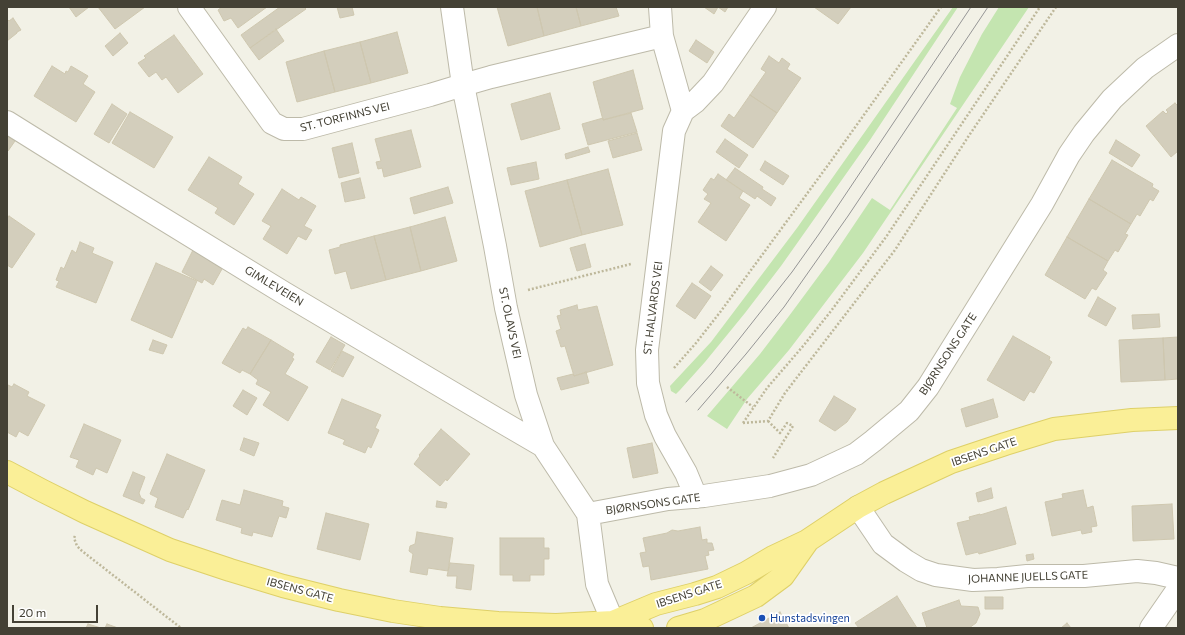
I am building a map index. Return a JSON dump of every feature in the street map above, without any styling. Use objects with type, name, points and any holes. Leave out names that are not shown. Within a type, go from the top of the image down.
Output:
[{"type":"main road","name":"IBSENS GATE","points":[[615,625],[656,604],[694,594],[746,573],[773,557],[807,541],[884,493],[950,462],[1054,429],[1132,420],[1178,418]]},
{"type":"main road","name":"IBSENS GATE","points":[[7,472],[85,512],[170,550],[290,588],[393,611],[440,618],[498,623],[615,625],[642,628]]},
{"type":"main road","name":"IBSENS GATE","points":[[678,628],[705,620],[756,596],[783,576],[807,541]]},
{"type":"street","name":"ST. TORFINNS VEI","points":[[189,7],[272,123],[284,129],[303,129],[430,96],[463,85]]},
{"type":"street","name":"ST. OLAVS VEI","points":[[452,7],[463,85],[508,316],[526,395],[543,446],[588,514],[597,584],[615,625]]},
{"type":"street","points":[[660,7],[662,36],[683,111]]},
{"type":"street","name":"ST. HALVARDS VEI","points":[[696,497],[686,473],[665,436],[656,415],[648,383],[647,350],[674,131],[683,111],[695,102],[713,83],[765,7]]},
{"type":"street","points":[[463,85],[662,36]]},
{"type":"street","name":"BJØRNSONS GATE","points":[[588,514],[641,504],[770,486],[812,475],[856,454],[909,411],[928,388],[1042,204],[1068,155],[1084,133],[1112,98],[1145,68],[1178,45]]},
{"type":"street","name":"GIMLEVEIEN","points":[[7,122],[284,293],[543,446]]},
{"type":"street","name":"JOHANNE JUELLS GATE","points":[[858,508],[884,544],[906,562],[921,570],[936,575],[973,580],[1027,576],[1084,576],[1136,571],[1156,573],[1178,578]]},
{"type":"street","points":[[1151,628],[1178,589]]},
{"type":"path","points":[[648,383],[668,374],[696,344],[826,168],[941,7]]},
{"type":"path","points":[[772,460],[793,426],[787,423],[780,433],[768,421],[743,423],[767,388],[831,311],[886,237],[1040,7]]},
{"type":"path","points":[[768,421],[785,393],[895,250],[968,137],[1056,7]]},
{"type":"path","points":[[524,291],[631,264]]},
{"type":"path","points":[[727,387],[753,407]]},
{"type":"path","points":[[75,534],[74,538],[77,546],[82,551],[181,628]]},
{"type":"green space","points":[[953,7],[958,7],[870,140],[781,266],[705,362],[676,394],[671,391],[670,386],[711,342],[797,228]]},
{"type":"green space","points":[[999,7],[1029,7],[863,253],[789,350],[747,399],[727,429],[707,416],[760,354],[789,316],[829,262],[872,198],[890,210],[957,108],[950,104],[960,77],[982,34]]},
{"type":"building","points":[[69,7],[89,7],[76,17]]},
{"type":"building","points":[[98,7],[145,7],[115,29]]},
{"type":"building","points":[[222,7],[267,7],[238,28],[231,18],[224,21],[218,10]]},
{"type":"building","points":[[280,7],[304,7],[306,9],[250,48],[241,35]]},
{"type":"building","points":[[337,7],[352,7],[354,15],[340,18]]},
{"type":"building","points":[[497,7],[537,7],[544,36],[508,46]]},
{"type":"building","points":[[537,7],[576,7],[581,26],[544,36]]},
{"type":"building","points":[[576,7],[616,7],[619,16],[581,26]]},
{"type":"building","points":[[704,7],[718,7],[714,14]]},
{"type":"building","points":[[718,7],[728,7],[725,12]]},
{"type":"building","points":[[814,7],[851,7],[838,24]]},
{"type":"building","points":[[13,18],[21,30],[7,41],[7,19],[9,21]]},
{"type":"building","points":[[276,29],[284,41],[259,60],[250,48]]},
{"type":"building","points":[[397,32],[408,73],[371,83],[360,42]]},
{"type":"building","points":[[120,33],[128,43],[113,56],[105,46]]},
{"type":"building","points":[[174,35],[203,74],[178,93],[166,77],[162,80],[156,72],[149,77],[138,63],[146,58],[144,56]]},
{"type":"building","points":[[696,40],[714,52],[707,63],[689,51]]},
{"type":"building","points":[[360,42],[371,83],[335,92],[324,51]]},
{"type":"building","points":[[324,51],[335,92],[297,102],[286,62]]},
{"type":"building","points":[[769,56],[779,63],[782,58],[790,64],[787,69],[801,78],[777,113],[750,95],[766,72],[761,69]]},
{"type":"building","points":[[52,66],[65,74],[71,66],[88,76],[83,84],[95,92],[76,122],[34,96]]},
{"type":"building","points":[[633,70],[643,109],[603,120],[593,82]]},
{"type":"building","points":[[550,93],[560,129],[521,140],[511,104]]},
{"type":"building","points":[[750,95],[777,113],[753,148],[721,126],[729,114],[734,118]]},
{"type":"building","points":[[1175,103],[1177,105],[1178,104],[1178,151],[1171,157],[1146,126],[1163,111],[1166,114],[1168,112],[1166,110]]},
{"type":"building","points":[[112,104],[127,114],[109,143],[94,134]]},
{"type":"building","points":[[130,112],[173,137],[154,168],[112,143]]},
{"type":"building","points":[[631,113],[637,132],[588,145],[582,124],[603,118],[603,120]]},
{"type":"building","points":[[411,130],[421,167],[384,177],[382,168],[378,169],[376,162],[381,161],[375,139]]},
{"type":"building","points":[[637,133],[642,150],[613,158],[608,141]]},
{"type":"building","points":[[7,136],[15,141],[8,151],[7,150]]},
{"type":"building","points":[[725,139],[748,155],[739,168],[716,152]]},
{"type":"building","points":[[1116,140],[1140,155],[1132,167],[1109,153]]},
{"type":"building","points":[[352,143],[359,173],[339,178],[332,148]]},
{"type":"building","points":[[588,147],[590,152],[566,159],[565,154]]},
{"type":"building","points":[[209,157],[242,177],[238,184],[254,194],[234,225],[215,213],[218,208],[188,190]]},
{"type":"building","points":[[1112,160],[1153,184],[1152,187],[1159,191],[1153,201],[1150,199],[1140,216],[1137,214],[1131,224],[1089,199]]},
{"type":"building","points":[[765,161],[789,176],[783,185],[760,170]]},
{"type":"building","points":[[536,162],[539,179],[511,185],[507,168]]},
{"type":"building","points":[[735,168],[763,187],[762,189],[776,198],[771,206],[757,196],[755,199],[726,180]]},
{"type":"building","points":[[608,169],[623,225],[582,235],[567,180]]},
{"type":"building","points":[[718,174],[743,191],[739,198],[750,205],[726,241],[698,222],[711,203],[704,199],[708,194],[703,190],[711,178],[714,180]]},
{"type":"building","points":[[360,178],[365,198],[345,202],[341,183]]},
{"type":"building","points":[[567,180],[582,235],[540,247],[525,191]]},
{"type":"building","points":[[448,187],[453,203],[414,214],[410,198]]},
{"type":"building","points":[[282,189],[299,200],[301,197],[316,206],[304,226],[312,230],[306,240],[298,236],[287,254],[263,239],[271,226],[262,221]]},
{"type":"building","points":[[1089,199],[1131,224],[1125,234],[1128,235],[1118,252],[1115,250],[1108,261],[1067,237]]},
{"type":"building","points":[[9,216],[35,234],[12,268],[7,265],[7,219]]},
{"type":"building","points":[[445,217],[457,261],[421,271],[410,227]]},
{"type":"building","points":[[410,227],[421,271],[386,280],[374,236]]},
{"type":"building","points":[[374,236],[386,280],[351,289],[346,271],[335,274],[329,250],[340,247],[340,245]]},
{"type":"building","points":[[1067,237],[1108,261],[1103,270],[1107,273],[1096,290],[1092,288],[1085,299],[1045,275]]},
{"type":"building","points":[[80,242],[94,248],[92,253],[113,262],[96,303],[56,287],[59,281],[56,280],[61,267],[64,269],[72,250],[76,253]]},
{"type":"building","points":[[585,244],[591,267],[577,271],[570,248]]},
{"type":"building","points":[[193,250],[222,269],[213,285],[204,279],[202,283],[182,272]]},
{"type":"building","points":[[156,263],[197,281],[172,338],[131,320]]},
{"type":"building","points":[[711,266],[723,275],[711,291],[699,282]]},
{"type":"building","points":[[692,283],[711,296],[695,319],[676,306]]},
{"type":"building","points":[[1098,297],[1116,308],[1106,326],[1088,316]]},
{"type":"building","points":[[577,305],[578,310],[597,306],[613,365],[574,376],[565,346],[561,347],[556,331],[561,329],[557,316],[561,315],[560,310]]},
{"type":"building","points":[[1159,314],[1160,327],[1133,329],[1132,315]]},
{"type":"building","points":[[248,327],[271,340],[250,374],[242,370],[240,373],[222,363],[243,328],[246,330]]},
{"type":"building","points":[[1013,336],[1050,357],[1049,360],[1052,362],[1034,393],[1030,391],[1024,401],[987,380]]},
{"type":"building","points":[[331,337],[345,345],[330,370],[316,362]]},
{"type":"building","points":[[1178,337],[1178,379],[1165,380],[1163,338]]},
{"type":"building","points":[[1163,338],[1165,380],[1121,382],[1119,340]]},
{"type":"building","points":[[153,340],[167,345],[163,354],[149,350]]},
{"type":"building","points":[[271,340],[294,354],[292,358],[294,359],[285,374],[308,387],[288,421],[263,405],[271,392],[256,384],[258,380],[250,374]]},
{"type":"building","points":[[342,351],[354,357],[343,377],[331,371]]},
{"type":"building","points":[[586,372],[589,383],[561,390],[557,378],[573,374],[574,376]]},
{"type":"building","points":[[14,384],[29,392],[27,396],[45,405],[28,436],[19,431],[16,437],[7,432],[7,386],[12,387]]},
{"type":"building","points":[[243,390],[257,398],[247,415],[233,406]]},
{"type":"building","points":[[834,396],[856,409],[847,422],[835,431],[819,421]]},
{"type":"building","points":[[342,399],[381,415],[375,428],[379,430],[371,448],[368,446],[365,453],[343,444],[345,440],[328,433]]},
{"type":"building","points":[[993,399],[998,417],[966,427],[961,409]]},
{"type":"building","points":[[84,424],[121,440],[107,473],[96,468],[93,475],[76,467],[79,460],[70,457]]},
{"type":"building","points":[[441,429],[470,454],[447,481],[446,479],[440,486],[414,464],[420,456],[419,455]]},
{"type":"building","points":[[244,438],[259,443],[254,456],[240,450]]},
{"type":"building","points":[[652,443],[658,473],[633,478],[627,448]]},
{"type":"building","points":[[167,454],[205,470],[188,510],[187,509],[183,518],[155,507],[158,498],[150,494]]},
{"type":"building","points":[[133,472],[145,477],[139,493],[141,498],[145,500],[143,504],[123,496]]},
{"type":"building","points":[[991,488],[993,498],[978,502],[976,493]]},
{"type":"building","points":[[244,490],[283,501],[282,506],[289,508],[286,518],[279,516],[272,537],[253,532],[252,536],[241,533],[242,528],[216,520],[222,500],[240,505]]},
{"type":"building","points":[[1083,490],[1087,508],[1093,506],[1097,526],[1091,527],[1092,532],[1082,534],[1081,530],[1052,536],[1045,502],[1063,498],[1062,494]]},
{"type":"building","points":[[437,501],[447,503],[446,508],[436,507]]},
{"type":"building","points":[[1172,504],[1174,539],[1133,541],[1132,506]]},
{"type":"building","points":[[1006,507],[1016,544],[979,554],[978,552],[966,555],[957,523],[970,520],[969,517]]},
{"type":"building","points":[[326,513],[369,524],[360,560],[317,549]]},
{"type":"building","points":[[700,527],[702,540],[707,539],[707,543],[712,543],[714,550],[708,551],[709,555],[705,556],[708,569],[651,580],[649,566],[643,567],[640,553],[646,552],[643,538],[667,533],[672,530],[678,531]]},
{"type":"building","points":[[417,532],[453,538],[448,571],[428,568],[427,575],[410,572],[413,554],[409,551],[410,546],[415,544]]},
{"type":"building","points":[[500,538],[544,538],[544,548],[549,548],[549,559],[544,559],[544,575],[530,575],[530,581],[513,581],[513,575],[500,575]]},
{"type":"building","points":[[1033,554],[1034,559],[1027,561],[1026,555]]},
{"type":"building","points":[[450,563],[474,565],[471,590],[456,588],[457,576],[447,576]]},
{"type":"building","points":[[897,596],[917,628],[859,628],[855,623]]},
{"type":"building","points":[[985,597],[1003,597],[1003,609],[985,609]]},
{"type":"building","points":[[959,600],[961,606],[978,607],[980,614],[976,623],[969,628],[927,628],[922,613]]},
{"type":"building","points":[[780,612],[789,628],[751,628]]},
{"type":"building","points":[[1067,623],[1071,628],[1061,628]]},
{"type":"building","points":[[88,624],[101,628],[86,628]]},
{"type":"building","points":[[107,624],[118,628],[105,628]]},
{"type":"tram line","points":[[686,402],[712,373],[792,272],[971,7]]},
{"type":"tram line","points":[[698,410],[784,307],[848,216],[988,7]]},
{"type":"place","name":"Hunstadsvingen","points":[[762,618]]}]
